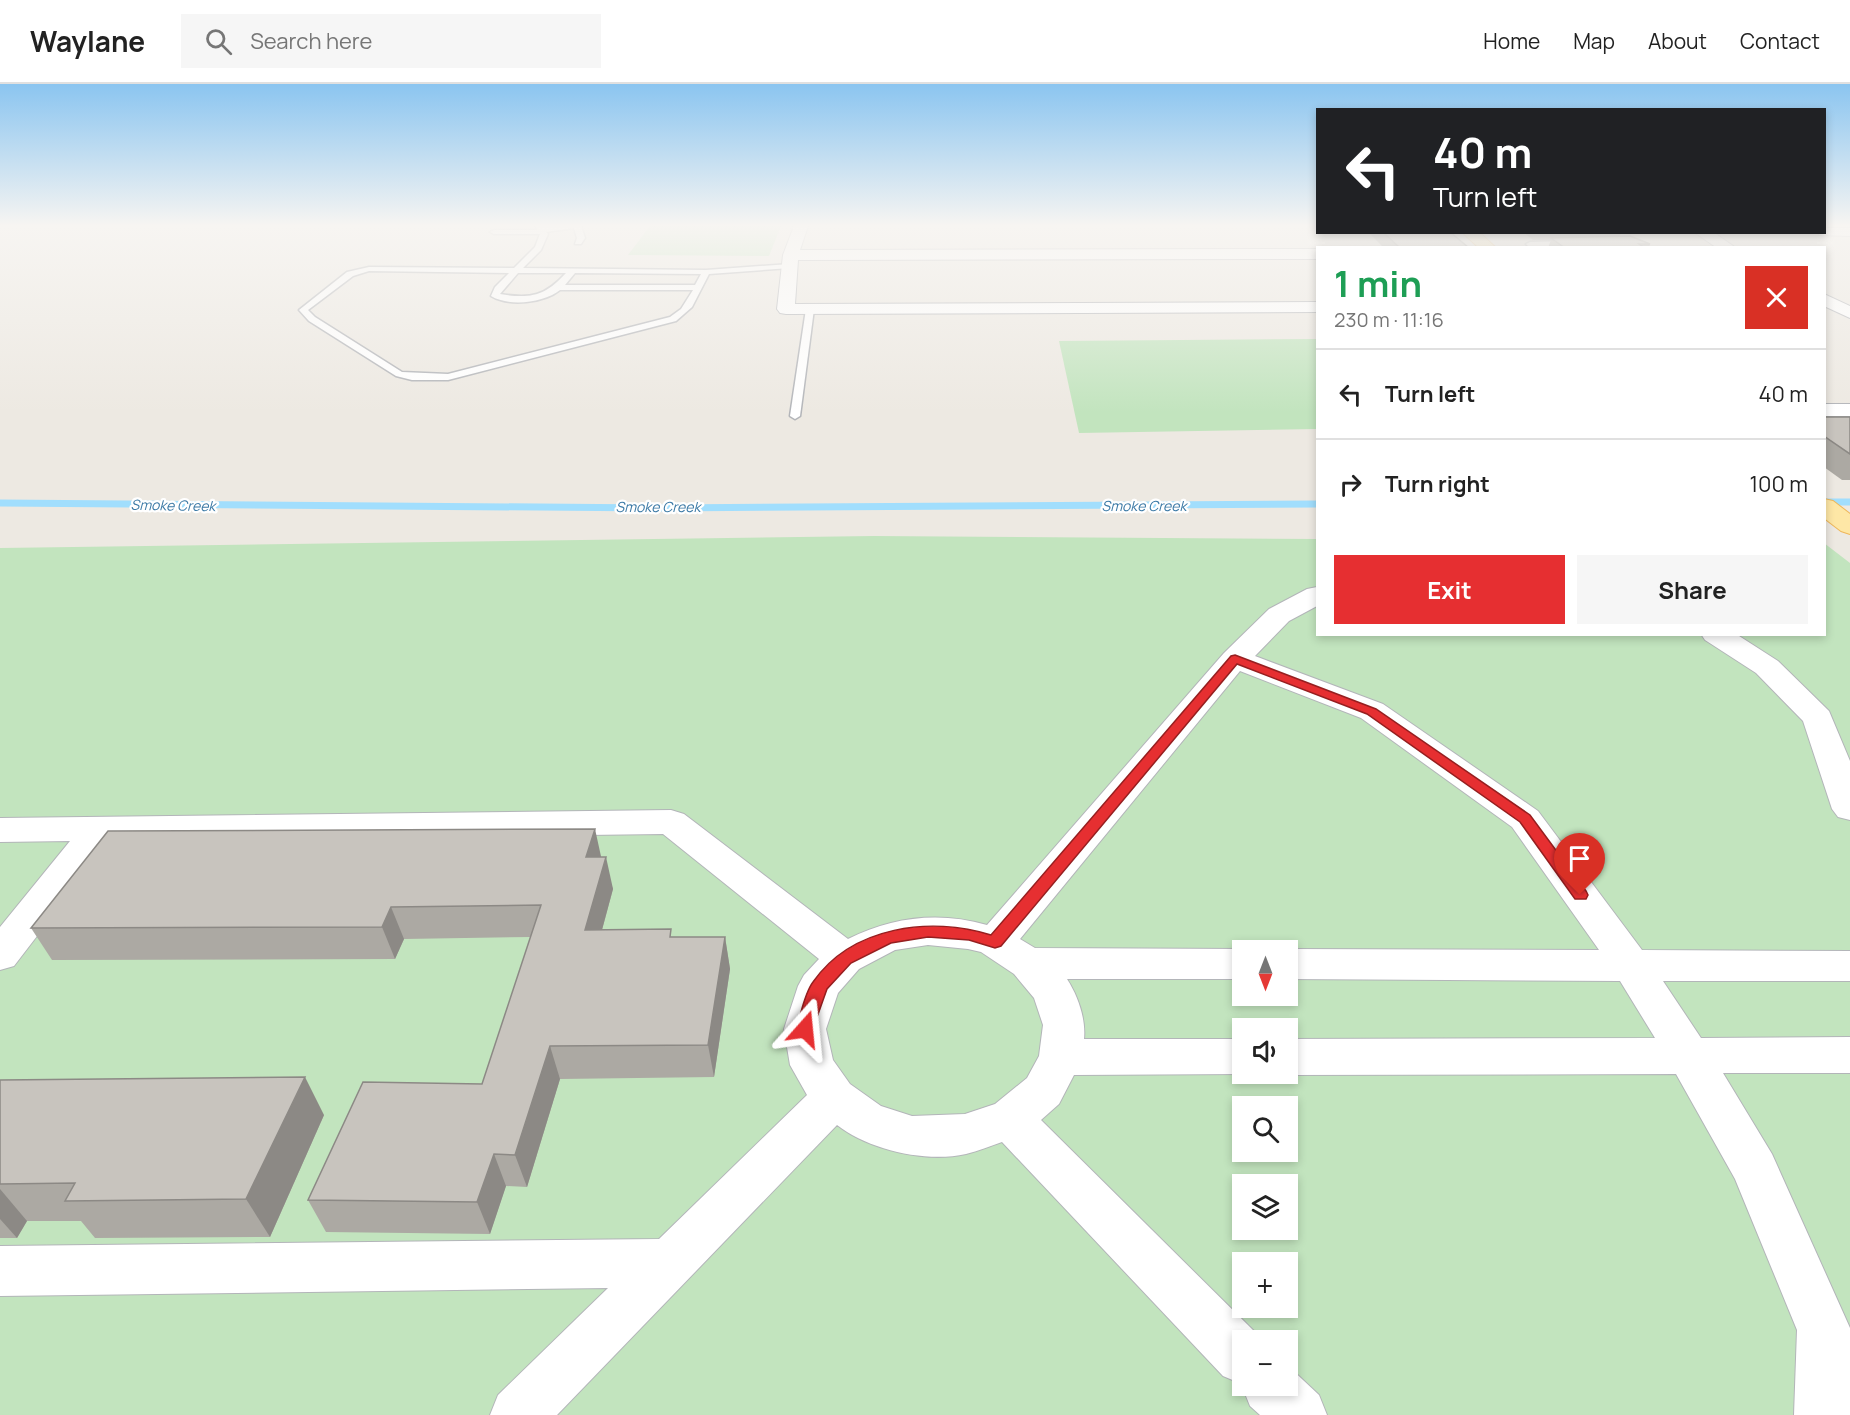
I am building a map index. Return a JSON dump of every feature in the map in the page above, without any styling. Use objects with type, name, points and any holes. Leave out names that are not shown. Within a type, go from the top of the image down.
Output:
[{"type":"main road","points":[[1826,508],[1850,526]]},
{"type":"street","points":[[788,288],[786,309],[1316,307]]},
{"type":"street","points":[[1826,410],[1850,410]]},
{"type":"street","points":[[1012,952],[1235,659],[1279,615],[1316,596]]},
{"type":"street","points":[[1718,636],[1767,668],[1818,718],[1850,809]]},
{"type":"street","points":[[1235,659],[1372,711],[1525,819],[1632,966],[1689,1056],[1755,1169],[1824,1330],[1822,1415]]},
{"type":"street","points":[[0,831],[671,822],[845,958]]},
{"type":"street","points":[[0,955],[100,829]]},
{"type":"street","points":[[1012,952],[1053,991],[1064,1025],[1061,1058],[1043,1091],[1010,1119],[965,1134],[912,1136],[866,1121],[834,1098],[812,1065],[805,1029],[819,986],[845,958],[887,937],[928,931],[969,934],[1012,952],[1232,963]]},
{"type":"street","points":[[1298,964],[1850,966]]},
{"type":"street","points":[[1298,1057],[1850,1055]]},
{"type":"street","points":[[1061,1058],[1232,1057]]},
{"type":"street","points":[[518,1415],[834,1098]]},
{"type":"street","points":[[1010,1119],[1232,1347]]},
{"type":"street","points":[[0,1271],[669,1263]]},
{"type":"street","points":[[1280,1396],[1299,1415]]},
{"type":"lane","points":[[332,288],[303,310],[312,319],[399,374],[412,377],[448,377],[673,319],[687,308],[698,288]]},
{"type":"lane","points":[[499,288],[495,296],[538,297],[553,293],[557,288]]},
{"type":"lane","points":[[795,416],[810,309]]},
{"type":"green space","points":[[1316,339],[1316,429],[1079,433],[1059,341]]},
{"type":"green space","points":[[874,536],[1316,539],[1316,636],[1826,636],[1826,545],[1850,563],[1850,1415],[0,1415],[0,548]]},
{"type":"building","points":[[1826,417],[1850,417],[1850,454],[1826,437]]},
{"type":"building","points":[[595,829],[586,857],[606,857],[585,930],[671,929],[670,937],[725,937],[708,1045],[550,1046],[515,1155],[494,1154],[477,1202],[308,1200],[363,1082],[482,1084],[541,905],[391,907],[382,927],[31,928],[108,831]]},
{"type":"building","points":[[305,1077],[246,1199],[65,1201],[75,1183],[0,1184],[0,1080]]},
{"type":"waterway","name":"Smoke Creek","points":[[1826,502],[1850,502]]},
{"type":"waterway","name":"Smoke Creek","points":[[0,503],[658,508],[1316,504]]},
{"type":"route","points":[[805,1029],[819,986],[845,958],[887,937],[928,931],[969,934],[995,942],[1235,659],[1372,711],[1525,819],[1580,895]]}]
